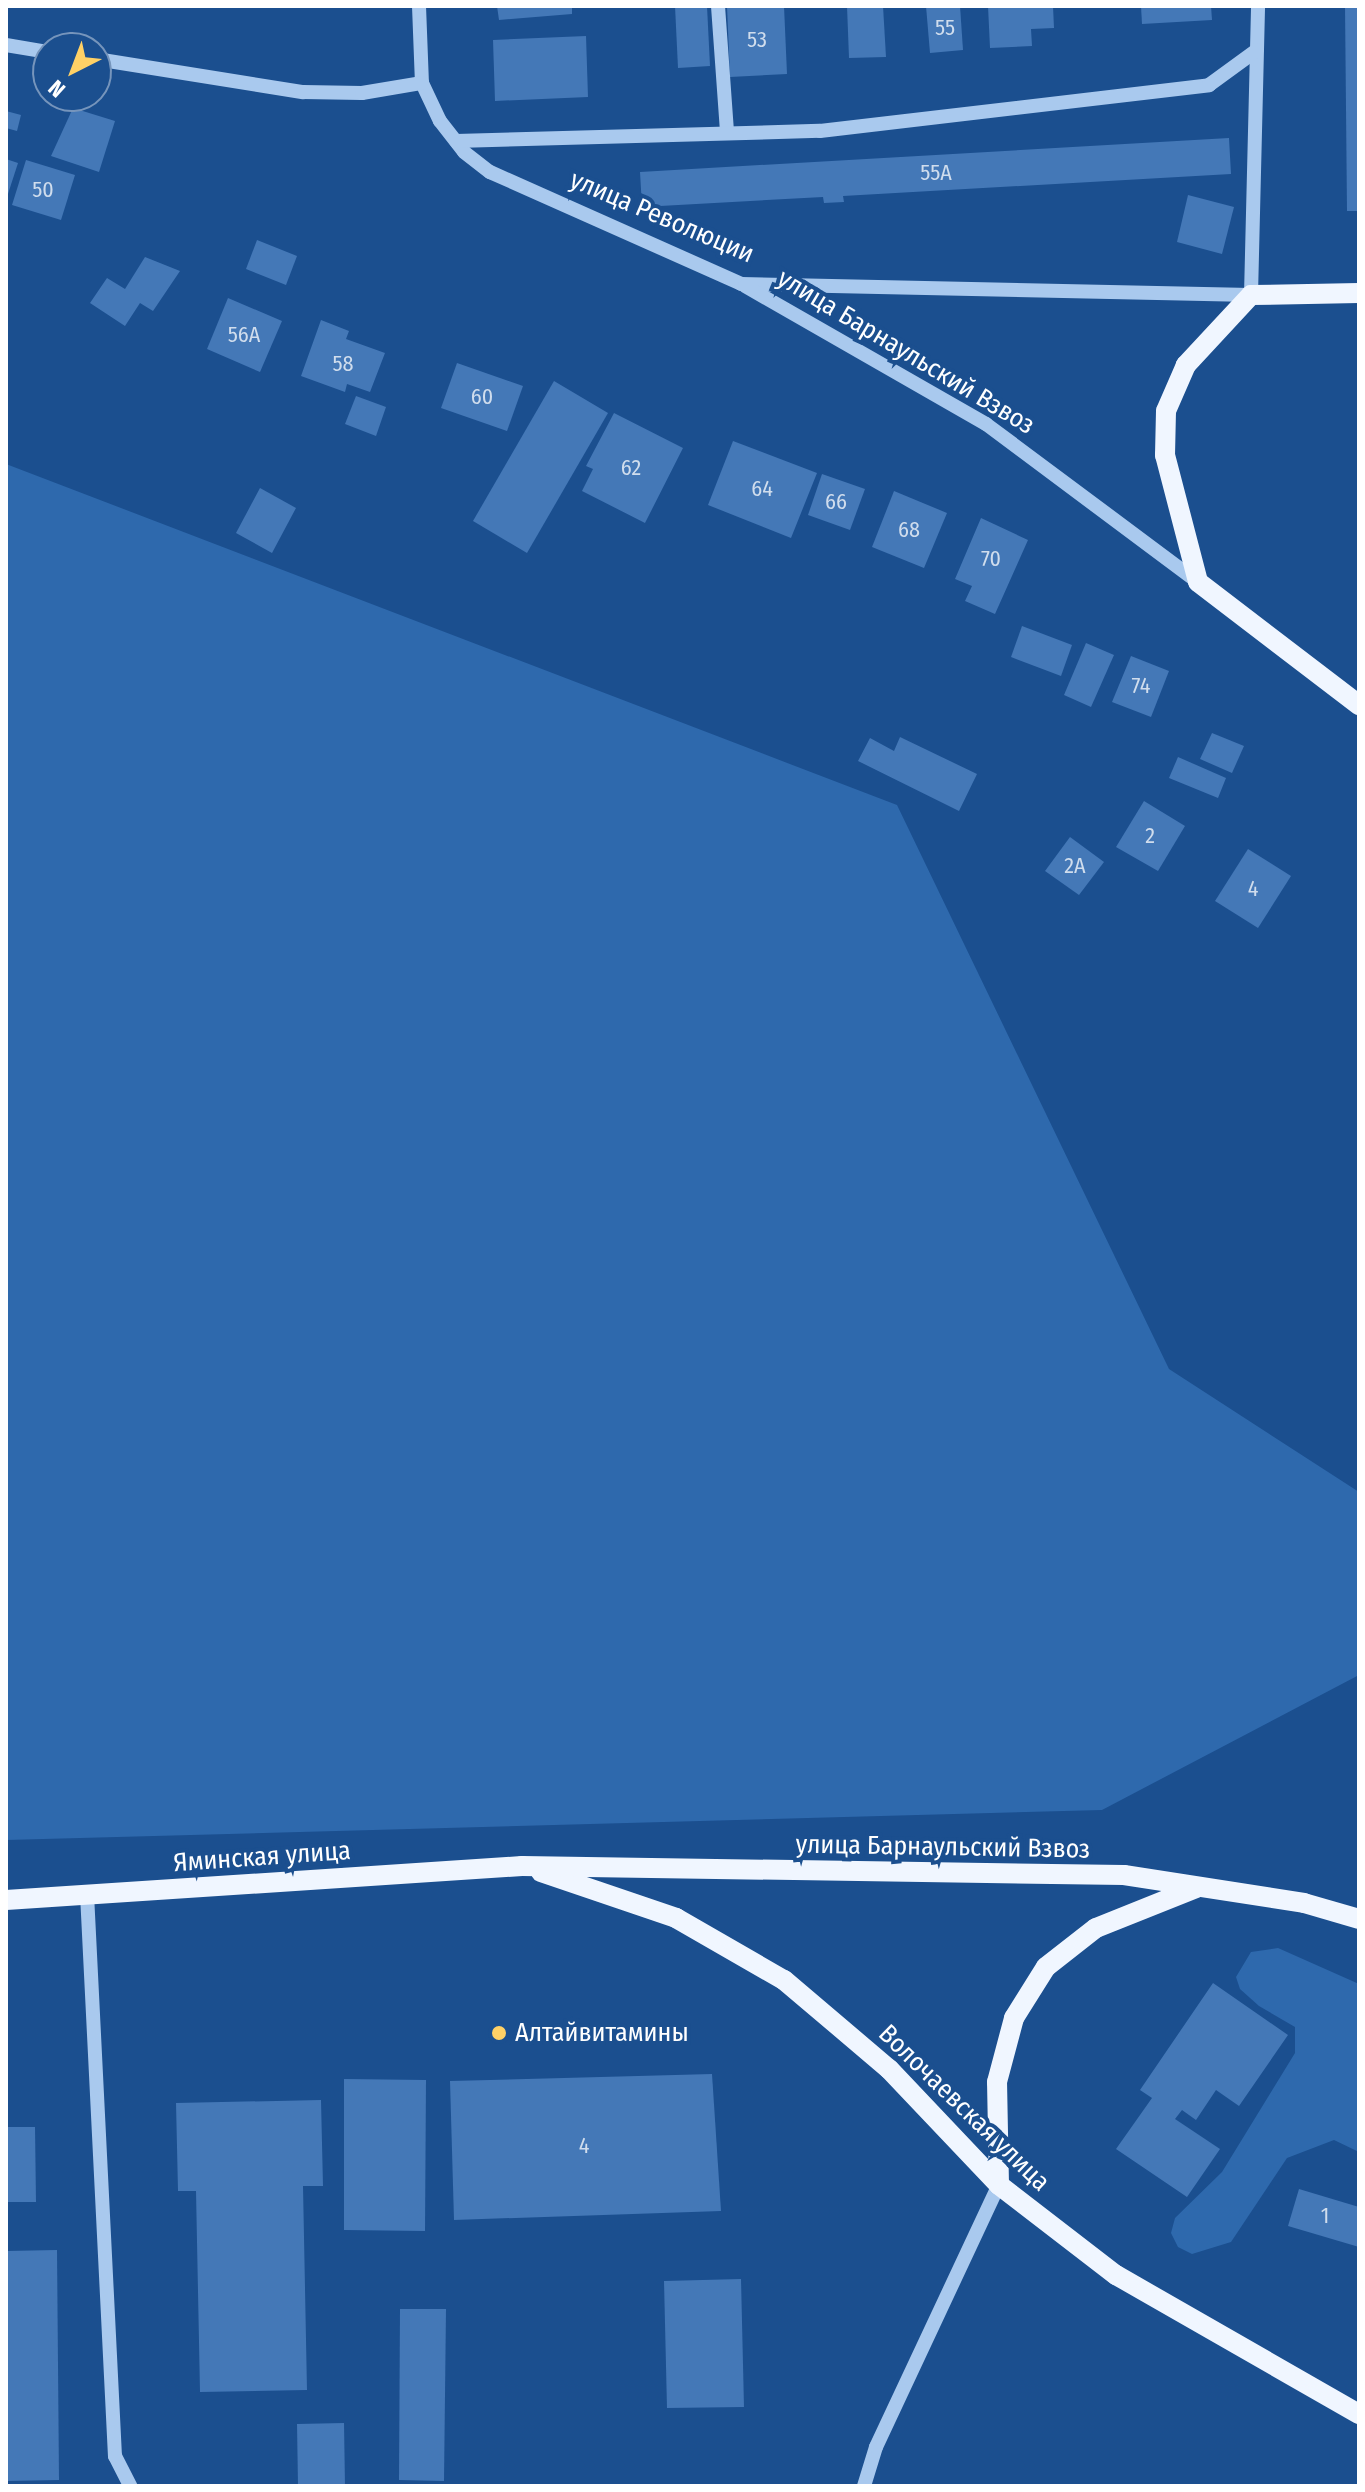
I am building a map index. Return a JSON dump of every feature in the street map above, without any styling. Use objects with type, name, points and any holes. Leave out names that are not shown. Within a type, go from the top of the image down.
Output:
[{"type":"main road","name":"улица Революции","points":[[1251,295],[1359,293]]},
{"type":"main road","points":[[1198,582],[1165,455],[1166,411],[1186,365],[1251,295]]},
{"type":"main road","name":"улица Барнаульский Взвоз","points":[[1198,582],[1359,705]]},
{"type":"main road","name":"улица Барнаульский Взвоз","points":[[522,1866],[1124,1875],[1304,1903],[1359,1919]]},
{"type":"main road","name":"Яминская улица","points":[[6,1900],[522,1866]]},
{"type":"main road","name":"Волочаевская улица","points":[[522,1866],[676,1918],[784,1980],[889,2069],[999,2185],[1116,2275],[1359,2414]]},
{"type":"main road","points":[[999,2185],[997,2082],[1014,2018],[1046,1967],[1096,1928],[1199,1887]]},
{"type":"street","points":[[112,62],[303,92],[362,93],[422,83],[419,6]]},
{"type":"street","points":[[718,6],[727,133]]},
{"type":"street","points":[[1251,295],[1258,6]]},
{"type":"street","points":[[6,45],[32,49]]},
{"type":"street","points":[[456,141],[820,131],[1180,90],[1218,80],[1257,50]]},
{"type":"street","name":"улица Революции","points":[[422,83],[456,141],[490,172],[741,284],[1251,295]]},
{"type":"street","name":"улица Барнаульский Взвоз","points":[[741,284],[986,424],[1198,582]]},
{"type":"street","points":[[87,1894],[115,2456],[130,2486]]},
{"type":"street","points":[[864,2486],[876,2447],[999,2185]]},
{"type":"shaded area","points":[[6,464],[897,805],[1169,1369],[1359,1492],[1359,1675],[1102,1810],[6,1840]]},
{"type":"shaded area","points":[[1278,1948],[1359,1984],[1359,2152],[1334,2140],[1287,2158],[1231,2242],[1192,2254],[1178,2247],[1171,2233],[1175,2218],[1222,2172],[1295,2053],[1295,2027],[1259,2006],[1240,1989],[1236,1977],[1251,1952]]},
{"type":"building","points":[[497,6],[572,6],[572,14],[499,20]]},
{"type":"building","points":[[675,6],[707,6],[710,66],[678,68]]},
{"type":"building","points":[[727,6],[784,6],[787,74],[730,77]]},
{"type":"building","points":[[847,6],[883,6],[886,57],[849,58]]},
{"type":"building","points":[[926,6],[960,6],[963,50],[930,53]]},
{"type":"building","points":[[988,6],[1053,6],[1054,28],[1031,29],[1032,46],[990,48]]},
{"type":"building","points":[[1141,6],[1211,6],[1212,20],[1142,24]]},
{"type":"building","points":[[1345,6],[1359,6],[1359,211],[1347,211]]},
{"type":"building","points":[[586,36],[588,97],[495,101],[493,40]]},
{"type":"building","points":[[6,111],[21,115],[17,131],[6,128]]},
{"type":"building","points":[[71,112],[86,112],[115,121],[99,172],[51,156]]},
{"type":"building","points":[[1229,138],[1231,174],[843,196],[844,202],[824,203],[823,197],[642,207],[640,172]]},
{"type":"building","points":[[6,159],[18,163],[7,197],[6,197]]},
{"type":"building","points":[[26,160],[75,175],[61,220],[12,205]]},
{"type":"building","points":[[1188,195],[1234,207],[1222,254],[1177,242]]},
{"type":"building","points":[[257,240],[297,256],[286,285],[246,269]]},
{"type":"building","points":[[145,257],[180,271],[153,311],[140,303],[125,326],[90,303],[107,278],[125,289]]},
{"type":"building","points":[[228,298],[282,321],[260,372],[207,349]]},
{"type":"building","points":[[321,320],[349,331],[346,339],[385,353],[370,392],[347,384],[345,392],[301,376]]},
{"type":"building","points":[[457,363],[523,386],[507,431],[441,408]]},
{"type":"building","points":[[554,381],[608,413],[527,553],[473,521]]},
{"type":"building","points":[[356,396],[386,407],[376,436],[345,424]]},
{"type":"building","points":[[614,413],[683,448],[645,523],[582,491],[593,469],[586,466]]},
{"type":"building","points":[[733,441],[817,473],[791,538],[708,505]]},
{"type":"building","points":[[822,474],[865,489],[850,530],[808,515]]},
{"type":"building","points":[[260,488],[296,508],[272,553],[236,533]]},
{"type":"building","points":[[894,491],[947,513],[924,568],[872,547]]},
{"type":"building","points":[[981,518],[1028,540],[995,614],[965,601],[972,586],[955,579]]},
{"type":"building","points":[[1022,626],[1072,645],[1061,676],[1011,657]]},
{"type":"building","points":[[1086,643],[1114,655],[1091,707],[1064,695]]},
{"type":"building","points":[[1131,656],[1169,671],[1151,717],[1112,702]]},
{"type":"building","points":[[1212,733],[1244,746],[1232,773],[1200,759]]},
{"type":"building","points":[[900,737],[977,774],[959,811],[858,761],[870,738],[894,751]]},
{"type":"building","points":[[1178,757],[1226,778],[1218,798],[1169,778]]},
{"type":"building","points":[[1144,801],[1185,826],[1158,871],[1116,847]]},
{"type":"building","points":[[1070,837],[1104,862],[1079,895],[1045,871]]},
{"type":"building","points":[[1248,849],[1291,876],[1258,928],[1215,901]]},
{"type":"building","points":[[1213,1983],[1288,2035],[1239,2106],[1216,2090],[1196,2120],[1182,2110],[1175,2119],[1220,2149],[1187,2197],[1116,2149],[1152,2098],[1140,2090]]},
{"type":"building","points":[[712,2074],[721,2211],[454,2220],[450,2081]]},
{"type":"building","points":[[344,2079],[426,2080],[425,2231],[344,2230]]},
{"type":"building","points":[[321,2100],[323,2186],[303,2186],[307,2390],[200,2392],[196,2191],[178,2191],[176,2103]]},
{"type":"building","points":[[6,2127],[35,2127],[36,2202],[6,2202]]},
{"type":"building","points":[[1299,2189],[1359,2207],[1359,2247],[1288,2226]]},
{"type":"building","points":[[57,2250],[59,2480],[6,2481],[6,2251]]},
{"type":"building","points":[[741,2279],[744,2407],[667,2408],[664,2281]]},
{"type":"building","points":[[400,2309],[446,2309],[444,2481],[399,2480]]},
{"type":"building","points":[[344,2423],[345,2486],[298,2486],[297,2424]]},
{"type":"place","name":"Алтайвитамины","points":[[499,2033]]}]
